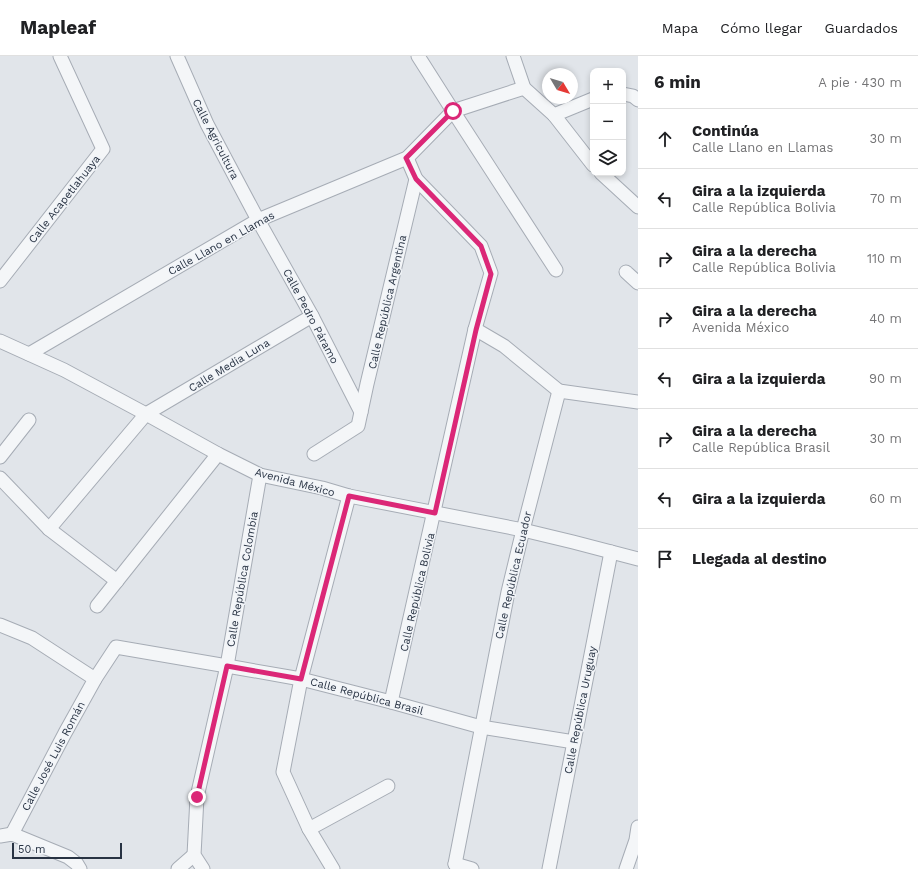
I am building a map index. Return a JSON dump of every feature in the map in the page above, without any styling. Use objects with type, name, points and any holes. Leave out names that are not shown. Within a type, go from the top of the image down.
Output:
[{"type":"street","name":"Calle Acapetlahuaya","points":[[2,275],[104,149],[60,56]]},
{"type":"street","name":"Calle Agricultura","points":[[177,56],[207,124],[258,220]]},
{"type":"street","points":[[418,56],[556,270]]},
{"type":"street","points":[[514,56],[524,88],[554,116],[590,161]]},
{"type":"street","points":[[453,111],[524,88]]},
{"type":"street","points":[[626,95],[633,96],[638,100]]},
{"type":"street","points":[[554,116],[590,100]]},
{"type":"street","name":"Calle Llano en Llamas","points":[[29,354],[258,220],[406,158],[453,111]]},
{"type":"street","name":"Calle República Bolivia","points":[[391,702],[476,330],[491,274],[481,246],[416,179],[406,158]]},
{"type":"street","points":[[604,176],[638,207]]},
{"type":"street","name":"Calle República Argentina","points":[[314,454],[358,426],[416,179]]},
{"type":"street","name":"Calle Pedro Páramo","points":[[258,220],[312,316],[361,412]]},
{"type":"street","points":[[626,272],[638,283]]},
{"type":"street","name":"Calle Media Luna","points":[[49,529],[146,414],[312,316]]},
{"type":"street","points":[[476,330],[504,346],[559,391],[638,401]]},
{"type":"street","name":"Avenida México","points":[[0,340],[64,370],[218,454],[260,475],[322,488],[349,496],[523,530],[638,560]]},
{"type":"street","name":"Calle República Ecuador","points":[[451,866],[508,592],[559,391]]},
{"type":"street","points":[[0,457],[29,420]]},
{"type":"street","points":[[97,606],[218,454]]},
{"type":"street","name":"Calle República Colombia","points":[[194,855],[197,797],[227,666],[260,475]]},
{"type":"street","points":[[0,478],[49,529],[117,581]]},
{"type":"street","points":[[333,869],[309,829],[283,772],[301,679],[349,496]]},
{"type":"street","name":"Calle República Uruguay","points":[[549,869],[611,552]]},
{"type":"street","points":[[0,625],[32,638],[95,679]]},
{"type":"street","name":"Calle República Brasil","points":[[95,679],[116,647],[301,679],[481,727],[574,742]]},
{"type":"street","name":"Calle José Luis Román","points":[[6,835],[95,679]]},
{"type":"street","points":[[309,829],[388,786]]},
{"type":"street","points":[[626,869],[636,840],[638,827]]},
{"type":"street","points":[[6,835],[68,857],[77,864],[80,869]]},
{"type":"street","points":[[178,869],[194,855],[203,869]]},
{"type":"street","points":[[451,866],[472,869]]},
{"type":"route","points":[[197,797],[227,666],[301,679],[349,496],[435,513],[476,330],[491,274],[481,246],[416,179],[406,158],[453,111]]}]
